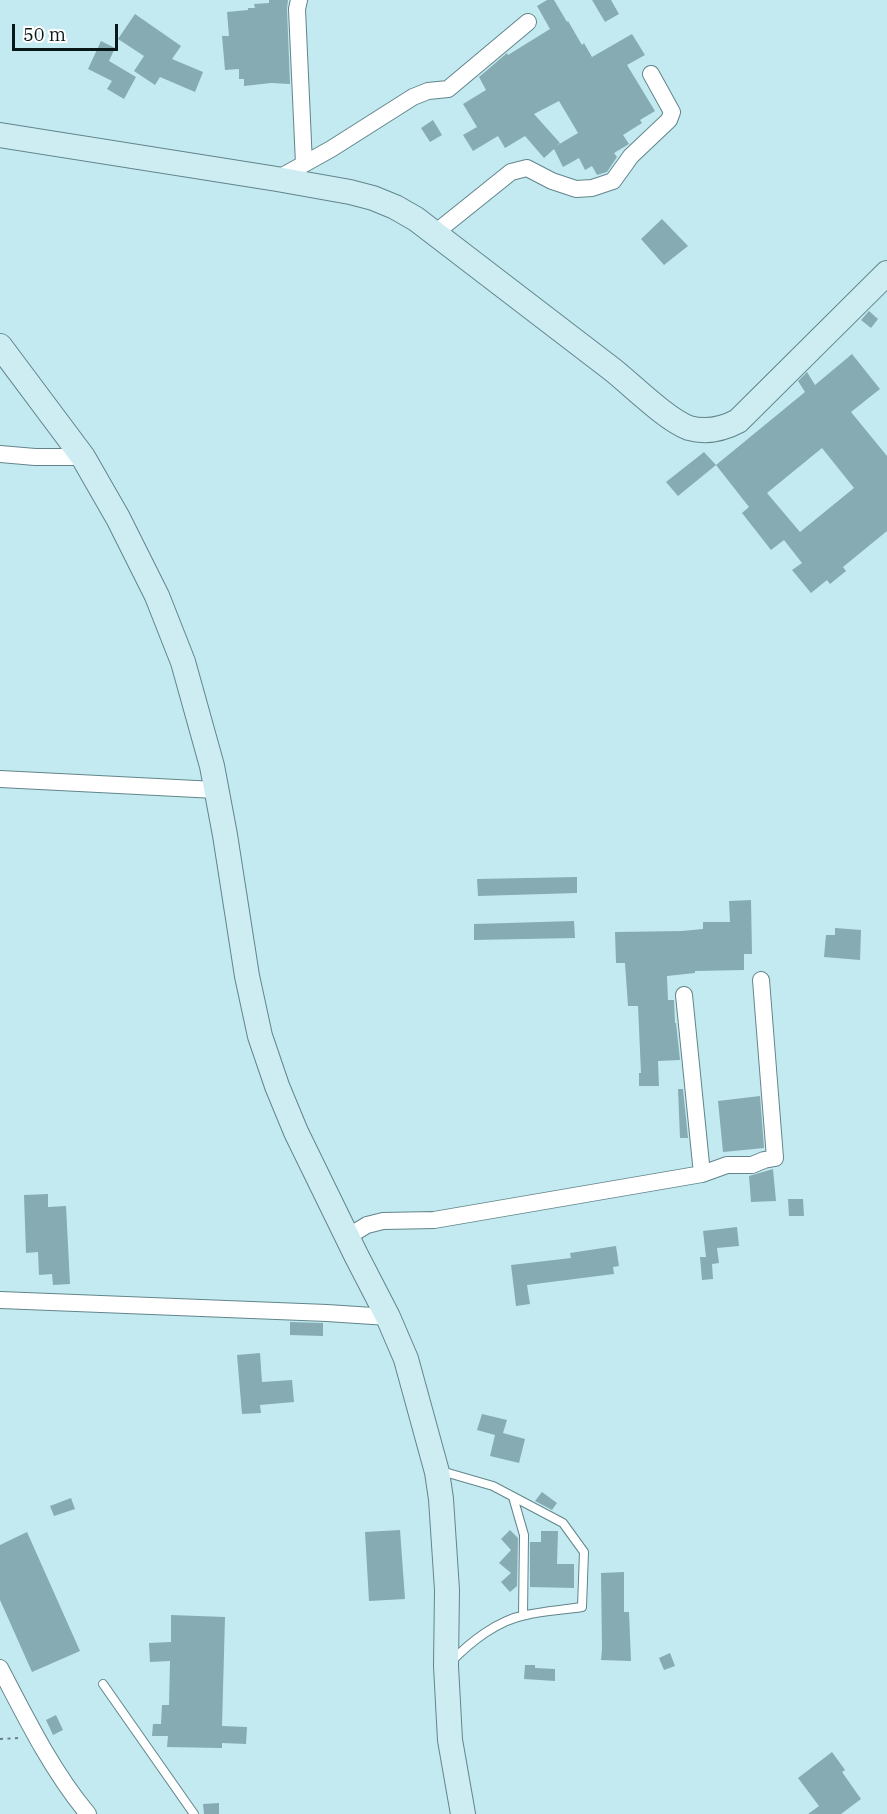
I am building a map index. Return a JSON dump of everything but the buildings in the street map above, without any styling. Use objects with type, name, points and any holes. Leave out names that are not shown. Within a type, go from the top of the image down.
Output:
[{"type":"main road","points":[[0,135],[277,179],[373,198],[395,207],[435,233],[669,416],[691,428],[703,430],[715,430],[743,417],[887,273]]},
{"type":"main road","points":[[0,346],[83,456],[118,518],[157,596],[183,662],[199,716],[216,790],[260,1036],[292,1123],[388,1317],[406,1359],[437,1472],[446,1554],[446,1666],[450,1740],[462,1814]]},
{"type":"street","points":[[299,0],[297,9],[304,164]]},
{"type":"street","points":[[277,179],[331,149],[413,97],[428,91],[448,89],[528,22]]},
{"type":"street","points":[[435,233],[511,172],[527,168],[552,181],[576,189],[592,188],[614,181],[631,156],[669,120],[672,112],[651,74]]},
{"type":"street","points":[[0,454],[35,457],[83,456]]},
{"type":"street","points":[[0,779],[216,790]]},
{"type":"street","points":[[347,1237],[367,1225],[383,1221],[434,1220],[702,1174],[727,1165],[752,1165],[775,1158],[761,980]]},
{"type":"street","points":[[684,995],[702,1174]]},
{"type":"street","points":[[0,1300],[388,1317]]},
{"type":"street","points":[[0,1668],[35,1734],[73,1796],[88,1814]]},
{"type":"lane","points":[[437,1472],[493,1486],[563,1523],[584,1552],[582,1607],[523,1615],[495,1627],[464,1649],[446,1666]]},
{"type":"lane","points":[[513,1497],[524,1535],[523,1615]]},
{"type":"lane","points":[[103,1684],[194,1814]]},
{"type":"path","points":[[0,1739],[35,1734]]}]
